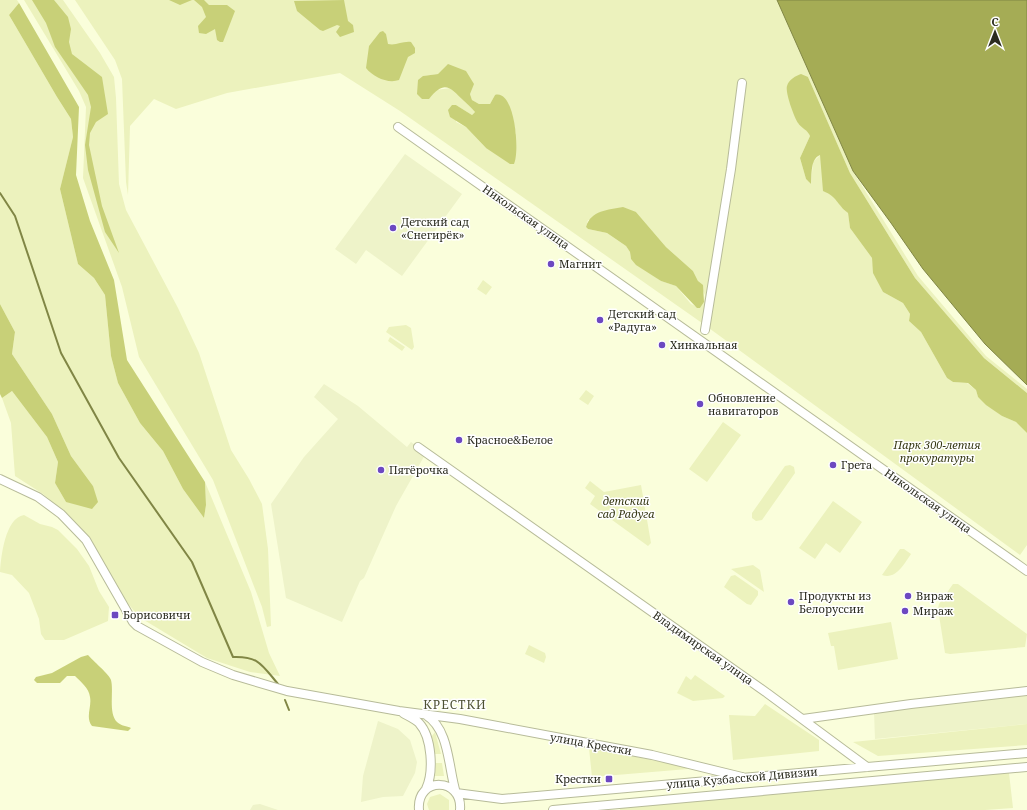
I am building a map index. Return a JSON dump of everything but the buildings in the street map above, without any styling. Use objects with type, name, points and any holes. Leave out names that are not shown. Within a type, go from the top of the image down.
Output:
[{"type":"street","points":[[705,330],[742,83]]},
{"type":"street","name":"Никольская улица","points":[[398,126],[1027,571]]},
{"type":"street","name":"Владимирская улица","points":[[418,447],[803,719],[867,767]]},
{"type":"street","name":"улица Крестки","points":[[0,479],[38,497],[61,514],[86,540],[133,622],[202,662],[233,675],[287,691],[399,711],[426,714],[436,718],[652,756],[742,777]]},
{"type":"street","points":[[803,719],[911,704],[1027,691]]},
{"type":"street","points":[[399,711],[414,719],[424,730],[431,756],[431,767],[426,789],[420,797],[419,810]]},
{"type":"street","points":[[424,730],[436,718],[440,728],[456,793],[460,800],[460,810]]},
{"type":"street","name":"улица Кузбасской Дивизии","points":[[426,789],[442,784],[450,787],[456,793],[502,799],[1027,753]]},
{"type":"street","name":"улица Кузбасской Дивизии","points":[[553,810],[1027,767]]},
{"type":"shaded area","points":[[32,0],[54,0],[68,17],[71,29],[69,42],[72,54],[102,77],[108,114],[96,122],[90,133],[89,145],[102,206],[119,253],[105,232],[88,170],[85,145],[91,107],[88,95],[55,47],[46,23]]},
{"type":"shaded area","points":[[169,0],[192,0],[180,5]]},
{"type":"shaded area","points":[[194,0],[204,0],[209,5],[227,5],[235,11],[223,42],[217,40],[215,29],[206,34],[199,33],[198,26],[206,17],[202,7]]},
{"type":"shaded area","points":[[344,0],[348,21],[353,25],[354,32],[340,37],[336,32],[340,26],[337,25],[323,31],[320,30],[297,11],[294,1]]},
{"type":"shaded area","points":[[777,0],[1027,0],[1027,385],[985,344],[923,269],[853,171]]},
{"type":"shaded area","points":[[19,3],[79,107],[76,175],[90,221],[114,280],[127,360],[205,482],[206,505],[204,518],[183,489],[163,451],[140,423],[118,383],[111,356],[105,295],[94,278],[78,264],[60,189],[73,137],[71,119],[9,15]]},
{"type":"shaded area","points":[[383,31],[386,34],[388,44],[411,42],[415,48],[415,53],[408,57],[399,80],[390,81],[381,79],[366,68],[369,46],[380,32]]},
{"type":"shaded area","points":[[448,64],[466,71],[474,84],[470,94],[472,100],[479,104],[490,104],[495,95],[502,96],[507,102],[511,111],[516,135],[516,157],[514,164],[510,164],[486,148],[466,127],[450,117],[448,110],[452,105],[456,105],[472,115],[475,112],[451,89],[443,87],[429,99],[422,99],[417,94],[418,80],[423,76],[438,74]]},
{"type":"shaded area","points":[[801,74],[808,77],[850,173],[915,278],[984,358],[1027,393],[1027,433],[1016,422],[1002,416],[986,405],[978,397],[976,390],[968,383],[953,382],[947,378],[921,332],[909,321],[910,314],[903,303],[883,292],[873,273],[872,258],[850,228],[848,213],[832,196],[823,191],[820,155],[813,164],[811,184],[806,179],[800,158],[810,136],[796,120],[787,93],[788,84],[791,80]]},
{"type":"shaded area","name":"Детский сад «Снегирёк»","points":[[405,154],[462,194],[402,276],[366,250],[356,264],[335,249]]},
{"type":"shaded area","points":[[623,207],[636,212],[666,247],[693,271],[698,281],[703,285],[704,302],[700,308],[697,308],[676,286],[661,281],[636,265],[631,259],[630,252],[626,246],[607,233],[588,229],[586,227],[588,221],[596,214],[606,210]]},
{"type":"shaded area","points":[[0,304],[15,332],[12,354],[52,414],[71,456],[93,486],[98,502],[92,509],[66,502],[55,483],[58,462],[47,437],[12,391],[2,398],[0,394]]},
{"type":"shaded area","points":[[324,384],[358,406],[407,447],[411,442],[426,453],[396,506],[364,578],[360,581],[342,622],[286,598],[271,504],[304,457],[338,419],[314,397]]},
{"type":"shaded area","points":[[88,655],[110,678],[112,685],[112,708],[114,718],[122,725],[131,728],[128,731],[92,726],[89,719],[90,701],[88,691],[75,676],[67,676],[60,683],[37,683],[34,680],[36,677],[52,673],[81,657]]},
{"type":"shaded area","points":[[1027,694],[1027,724],[875,739],[874,712]]},
{"type":"shaded area","points":[[378,721],[398,729],[410,740],[417,762],[415,773],[403,796],[383,797],[361,802],[363,776]]},
{"type":"shaded area","points":[[260,804],[278,810],[250,810],[253,805]]},
{"type":"green space","points":[[0,0],[17,0],[19,3],[9,15],[71,119],[73,137],[60,189],[78,264],[94,278],[105,295],[111,356],[118,383],[140,423],[163,451],[183,489],[204,518],[206,505],[205,482],[251,592],[269,653],[280,676],[250,672],[207,658],[139,617],[126,601],[89,538],[68,515],[43,494],[15,476],[11,423],[2,398],[12,391],[47,437],[58,462],[55,483],[66,502],[93,486],[71,456],[52,414],[12,354],[15,332],[0,304]]},
{"type":"green space","points":[[24,0],[63,0],[100,53],[114,77],[119,184],[126,210],[178,308],[199,353],[231,450],[262,504],[268,549],[271,626],[267,627],[262,607],[213,480],[139,357],[122,287],[83,178],[86,107],[79,91]]},
{"type":"green space","name":"Парк 300-летия прокуратуры","points":[[75,0],[777,0],[853,171],[918,276],[986,356],[1027,389],[1027,393],[984,358],[915,278],[850,173],[808,77],[798,123],[809,133],[810,136],[800,158],[806,179],[811,184],[813,162],[820,155],[833,194],[848,213],[850,228],[872,258],[874,273],[883,292],[903,303],[910,314],[909,321],[921,332],[947,378],[953,382],[967,383],[976,390],[978,397],[1002,416],[1016,422],[1027,433],[1027,545],[1020,555],[702,323],[400,111],[340,73],[227,93],[176,109],[154,99],[130,126],[128,195],[126,182],[122,79],[115,60]],"holes":[[[438,74],[470,94],[472,100],[479,104],[490,104],[495,95],[513,121],[516,134],[486,148],[466,127],[456,122],[456,105],[472,115],[475,112],[473,109],[450,88],[436,90],[423,76]],[[636,212],[666,247],[693,271],[705,295],[704,302],[700,308],[691,304],[676,286],[661,281],[631,259],[630,252],[626,246],[607,233],[588,229],[586,227],[588,220]]]},
{"type":"green space","points":[[483,280],[492,287],[486,295],[477,289]]},
{"type":"green space","points":[[406,325],[411,328],[414,347],[412,350],[386,332],[389,327]]},
{"type":"green space","points":[[390,337],[405,347],[402,351],[388,341]]},
{"type":"green space","points":[[586,390],[594,396],[588,405],[579,399]]},
{"type":"green space","points":[[723,422],[741,435],[707,482],[689,469]]},
{"type":"green space","points":[[790,465],[794,467],[795,473],[762,520],[756,521],[752,518],[752,513],[785,466]]},
{"type":"green space","name":"детский сад Радуга","points":[[590,481],[604,492],[641,485],[651,543],[648,546],[590,504],[595,496],[585,488]]},
{"type":"green space","points":[[833,501],[862,522],[840,553],[826,543],[815,559],[799,548]]},
{"type":"green space","points":[[24,515],[40,524],[58,530],[77,549],[89,566],[99,591],[109,607],[108,621],[64,640],[45,640],[41,634],[39,619],[29,593],[12,575],[0,572],[3,548],[8,530],[12,523]]},
{"type":"green space","points":[[900,549],[904,549],[911,554],[895,573],[887,576],[882,575]]},
{"type":"green space","points":[[753,565],[760,570],[764,592],[731,569]]},
{"type":"green space","points":[[735,575],[758,591],[758,595],[751,605],[747,604],[724,587],[731,576]]},
{"type":"green space","points":[[953,584],[958,584],[1027,634],[1025,647],[950,654],[945,653],[938,609],[939,604]]},
{"type":"green space","points":[[891,622],[898,659],[838,670],[834,646],[831,646],[828,633]]},
{"type":"green space","points":[[529,645],[545,653],[546,657],[544,663],[525,654]]},
{"type":"green space","points":[[695,675],[725,696],[723,698],[693,701],[677,693],[686,676],[691,680]]},
{"type":"green space","points":[[765,704],[819,740],[819,751],[733,760],[729,715],[755,716]]},
{"type":"green space","points":[[1027,724],[1027,745],[878,756],[853,742]]},
{"type":"green space","points":[[435,732],[441,754],[434,754],[432,736]]},
{"type":"green space","points":[[589,748],[684,766],[688,769],[592,777]]},
{"type":"green space","points":[[436,763],[442,763],[444,776],[435,776]]},
{"type":"green space","points":[[1009,773],[1013,808],[985,810],[620,810],[619,804]]},
{"type":"green space","points":[[440,794],[449,800],[449,810],[429,810],[427,804],[430,797]]},
{"type":"waterway","points":[[0,193],[15,216],[61,353],[119,458],[192,562],[233,657],[242,657],[254,660],[264,667],[278,684]]},
{"type":"waterway","points":[[285,700],[289,710]]},
{"type":"place","name":"Детский сад «Снегирёк»","points":[[393,228]]},
{"type":"place","name":"Магнит","points":[[551,264]]},
{"type":"place","name":"Детский сад «Радуга»","points":[[600,320]]},
{"type":"place","name":"Хинкальная","points":[[662,345]]},
{"type":"place","name":"Обновление навигаторов","points":[[700,404]]},
{"type":"place","name":"Красное&Белое","points":[[459,440]]},
{"type":"place","name":"Грета","points":[[833,465]]},
{"type":"place","name":"Пятёрочка","points":[[381,470]]},
{"type":"place","name":"Вираж","points":[[908,596]]},
{"type":"place","name":"Продукты из Белоруссии","points":[[791,602]]},
{"type":"place","name":"Мираж","points":[[905,611]]},
{"type":"place","name":"Борисовичи","points":[[115,615]]},
{"type":"place","name":"Крестки","points":[[609,779]]},
{"type":"district","name":"КРЕСТКИ","points":[[455,705]]}]
